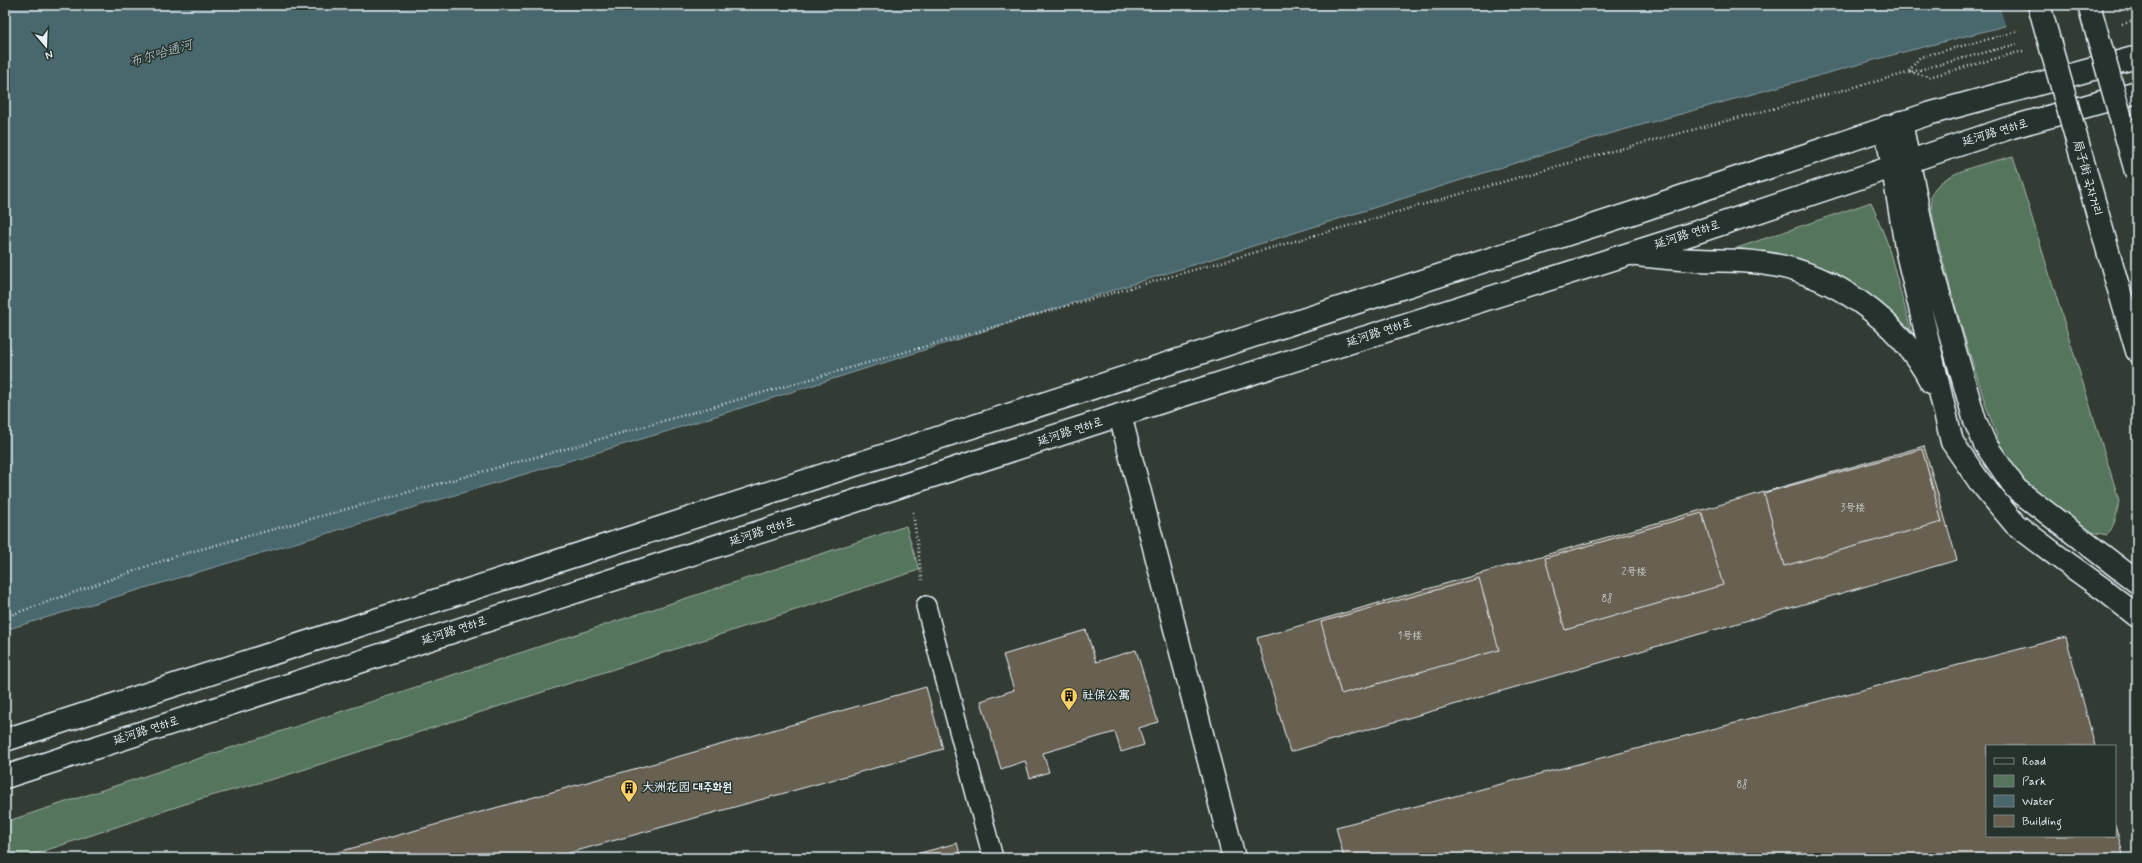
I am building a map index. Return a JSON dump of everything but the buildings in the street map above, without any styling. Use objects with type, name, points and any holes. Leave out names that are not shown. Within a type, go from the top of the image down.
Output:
[{"type":"main road","name":"局子街 국자거리","points":[[2039,5],[2137,351]]},
{"type":"main road","points":[[2089,5],[2137,175]]},
{"type":"main road","points":[[5,740],[1645,209],[1893,125],[1968,101],[2137,57]]},
{"type":"main road","name":"延河路 연하로","points":[[5,777],[1120,416],[1676,239],[2012,127],[2137,92]]},
{"type":"main road","points":[[1893,125],[1900,164],[1908,254],[1952,442],[1979,481],[2015,524],[2053,553],[2104,588],[2137,616]]},
{"type":"main road","points":[[1900,164],[1975,421],[1985,444],[2016,489],[2137,582]]},
{"type":"main road","points":[[1625,254],[1762,263],[1811,276],[1858,301],[1883,320],[1921,362],[1942,402]]},
{"type":"main road","points":[[1120,416],[1234,858]]},
{"type":"lane","points":[[926,606],[993,858]]},
{"type":"path","points":[[2127,11],[2137,8]]},
{"type":"path","points":[[1909,71],[1920,58],[2026,29]]},
{"type":"path","points":[[5,617],[176,556],[581,444],[1590,157],[1909,71],[2017,44]]},
{"type":"path","points":[[912,512],[926,606]]},
{"type":"green space","points":[[2013,156],[2119,500],[2114,523],[2107,535],[2091,532],[2025,482],[2000,445],[1973,366],[1943,262],[1931,206],[1932,193],[1946,178],[1968,168]]},
{"type":"green space","points":[[1871,202],[1887,242],[1913,337],[1860,290],[1848,281],[1833,273],[1785,256],[1737,248]]},
{"type":"green space","points":[[906,526],[919,570],[284,776],[200,799],[23,858],[5,858],[5,822]]},
{"type":"water","name":"布尔哈通河","points":[[5,5],[2086,5],[1896,54],[1591,139],[665,432],[5,630]]},
{"type":"pier","points":[[1999,5],[2088,5],[2006,27]]},
{"type":"place","name":"社保公寓","points":[[1069,711]]},
{"type":"place","name":"大洲花园 대주화원","points":[[629,803]]}]
